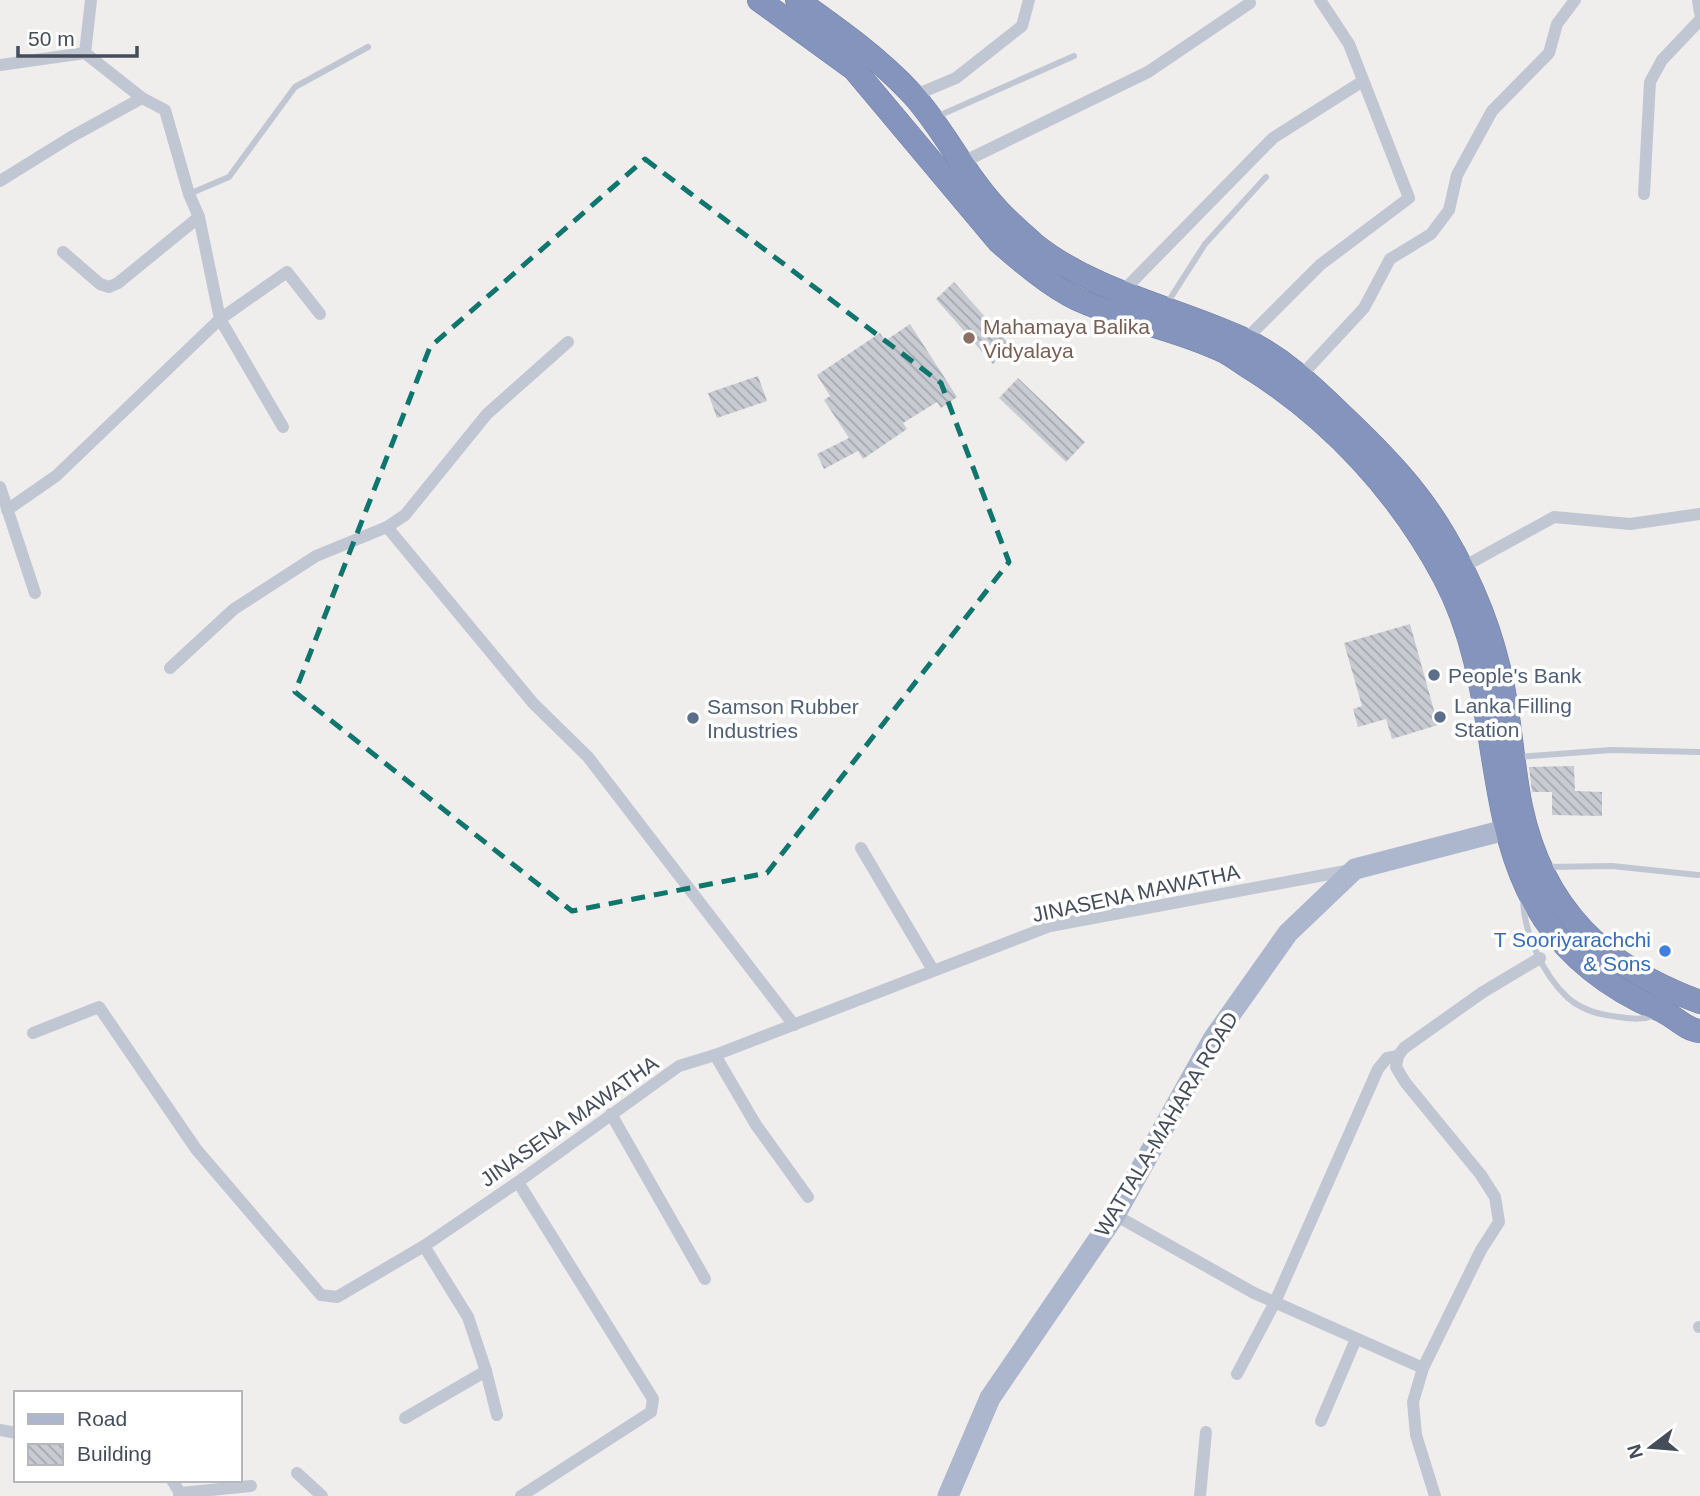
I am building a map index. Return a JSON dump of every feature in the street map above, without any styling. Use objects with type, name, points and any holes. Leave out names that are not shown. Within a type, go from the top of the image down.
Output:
[{"type":"highway","points":[[759,0],[854,69],[999,242],[1021,261],[1076,298],[1221,350],[1294,383],[1367,466],[1411,522],[1445,579],[1469,636],[1479,672],[1505,830],[1532,875],[1554,894],[1573,919],[1609,954],[1641,976],[1700,1002]]},
{"type":"highway","points":[[810,4],[914,96],[996,209],[1036,245],[1067,266],[1122,292],[1165,306],[1245,340],[1392,465],[1426,507],[1462,567],[1474,592],[1495,653],[1503,686],[1532,875],[1542,915],[1577,958],[1618,989],[1665,1012],[1694,1031],[1700,1031]]},
{"type":"main road","name":"WATTALA-MAHARA ROAD","points":[[948,1496],[990,1398],[1115,1215],[1213,1040],[1288,933],[1355,869],[1505,830]]},
{"type":"street","points":[[85,53],[91,0]]},
{"type":"street","points":[[914,96],[956,78],[1022,26],[1029,0]]},
{"type":"street","points":[[1245,340],[1320,265],[1409,198],[1349,44],[1320,0]]},
{"type":"street","points":[[1294,383],[1364,308],[1390,259],[1431,234],[1449,210],[1457,175],[1492,111],[1549,53],[1557,24],[1575,0]]},
{"type":"street","points":[[1698,0],[1700,13]]},
{"type":"street","points":[[963,162],[1148,72],[1250,3]]},
{"type":"street","points":[[1644,194],[1650,82],[1662,60],[1700,20]]},
{"type":"street","points":[[0,65],[85,53],[142,98],[165,110],[199,216],[220,319],[283,427]]},
{"type":"street","points":[[1122,292],[1273,138],[1363,81]]},
{"type":"street","points":[[0,181],[71,137],[142,98]]},
{"type":"street","points":[[63,252],[100,285],[108,287],[118,283],[199,216]]},
{"type":"street","points":[[7,510],[56,475],[220,319],[287,272],[320,314]]},
{"type":"street","points":[[170,668],[234,609],[316,556],[387,527],[405,515],[487,414],[568,342]]},
{"type":"street","points":[[0,486],[35,593]]},
{"type":"street","points":[[1462,567],[1554,517],[1630,524],[1700,513]]},
{"type":"street","points":[[387,527],[533,703],[587,757],[794,1025]]},
{"type":"street","points":[[861,848],[933,970]]},
{"type":"street","name":"JINASENA MAWATHA","points":[[33,1033],[99,1007],[196,1149],[321,1295],[337,1297],[424,1246],[679,1066],[715,1055],[1051,926],[1355,869]]},
{"type":"street","points":[[1237,1374],[1275,1303],[1378,1069],[1387,1058],[1398,1056],[1414,1041],[1483,992],[1539,958]]},
{"type":"street","points":[[715,1055],[756,1125],[808,1197]]},
{"type":"street","points":[[1398,1056],[1396,1068],[1405,1082],[1481,1175],[1495,1197],[1499,1222],[1481,1250],[1423,1368],[1413,1402],[1416,1435],[1435,1496]]},
{"type":"street","points":[[611,1114],[705,1279]]},
{"type":"street","points":[[518,1182],[653,1399],[650,1412],[521,1496]]},
{"type":"street","points":[[1115,1215],[1275,1303],[1423,1368]]},
{"type":"street","points":[[424,1246],[468,1317],[497,1415]]},
{"type":"street","points":[[1321,1421],[1356,1339]]},
{"type":"street","points":[[405,1418],[486,1371]]},
{"type":"street","points":[[1200,1496],[1206,1432]]},
{"type":"street","points":[[297,1473],[323,1496]]},
{"type":"street","points":[[180,1494],[251,1486]]},
{"type":"lane","points":[[190,194],[229,177],[295,87],[368,47]]},
{"type":"lane","points":[[932,120],[1074,55]]},
{"type":"lane","points":[[1165,306],[1205,244],[1266,177]]},
{"type":"lane","points":[[1513,757],[1611,750],[1700,752]]},
{"type":"lane","points":[[1665,1012],[1644,1020],[1599,1015],[1567,997],[1539,958],[1523,911],[1532,875],[1578,865],[1698,875]]},
{"type":"highlighted area","points":[[645,159],[941,383],[1009,562],[767,873],[572,911],[295,692],[430,347]]},
{"type":"building","points":[[954,282],[1012,347],[993,364],[936,299]]},
{"type":"building","points":[[910,324],[957,397],[941,408],[937,402],[903,423],[907,429],[863,459],[858,451],[824,469],[817,454],[849,438],[824,400],[830,396],[817,375],[880,333],[885,341]]},
{"type":"building","points":[[758,376],[767,401],[717,418],[708,393]]},
{"type":"building","points":[[1018,378],[1085,442],[1066,462],[999,398]]},
{"type":"building","points":[[1410,624],[1438,725],[1392,739],[1386,719],[1358,727],[1353,709],[1362,706],[1344,643]]},
{"type":"building","points":[[1574,766],[1575,791],[1602,792],[1602,816],[1552,815],[1552,792],[1532,792],[1529,767]]},
{"type":"place","name":"Mahamaya Balika Vidyalaya","points":[[969,338]]},
{"type":"place","name":"People's Bank","points":[[1434,675]]},
{"type":"place","name":"Lanka Filling Station","points":[[1440,717]]},
{"type":"place","name":"Samson Rubber Industries","points":[[693,718]]},
{"type":"place","name":"T Sooriyarachchi & Sons","points":[[1665,951]]}]
